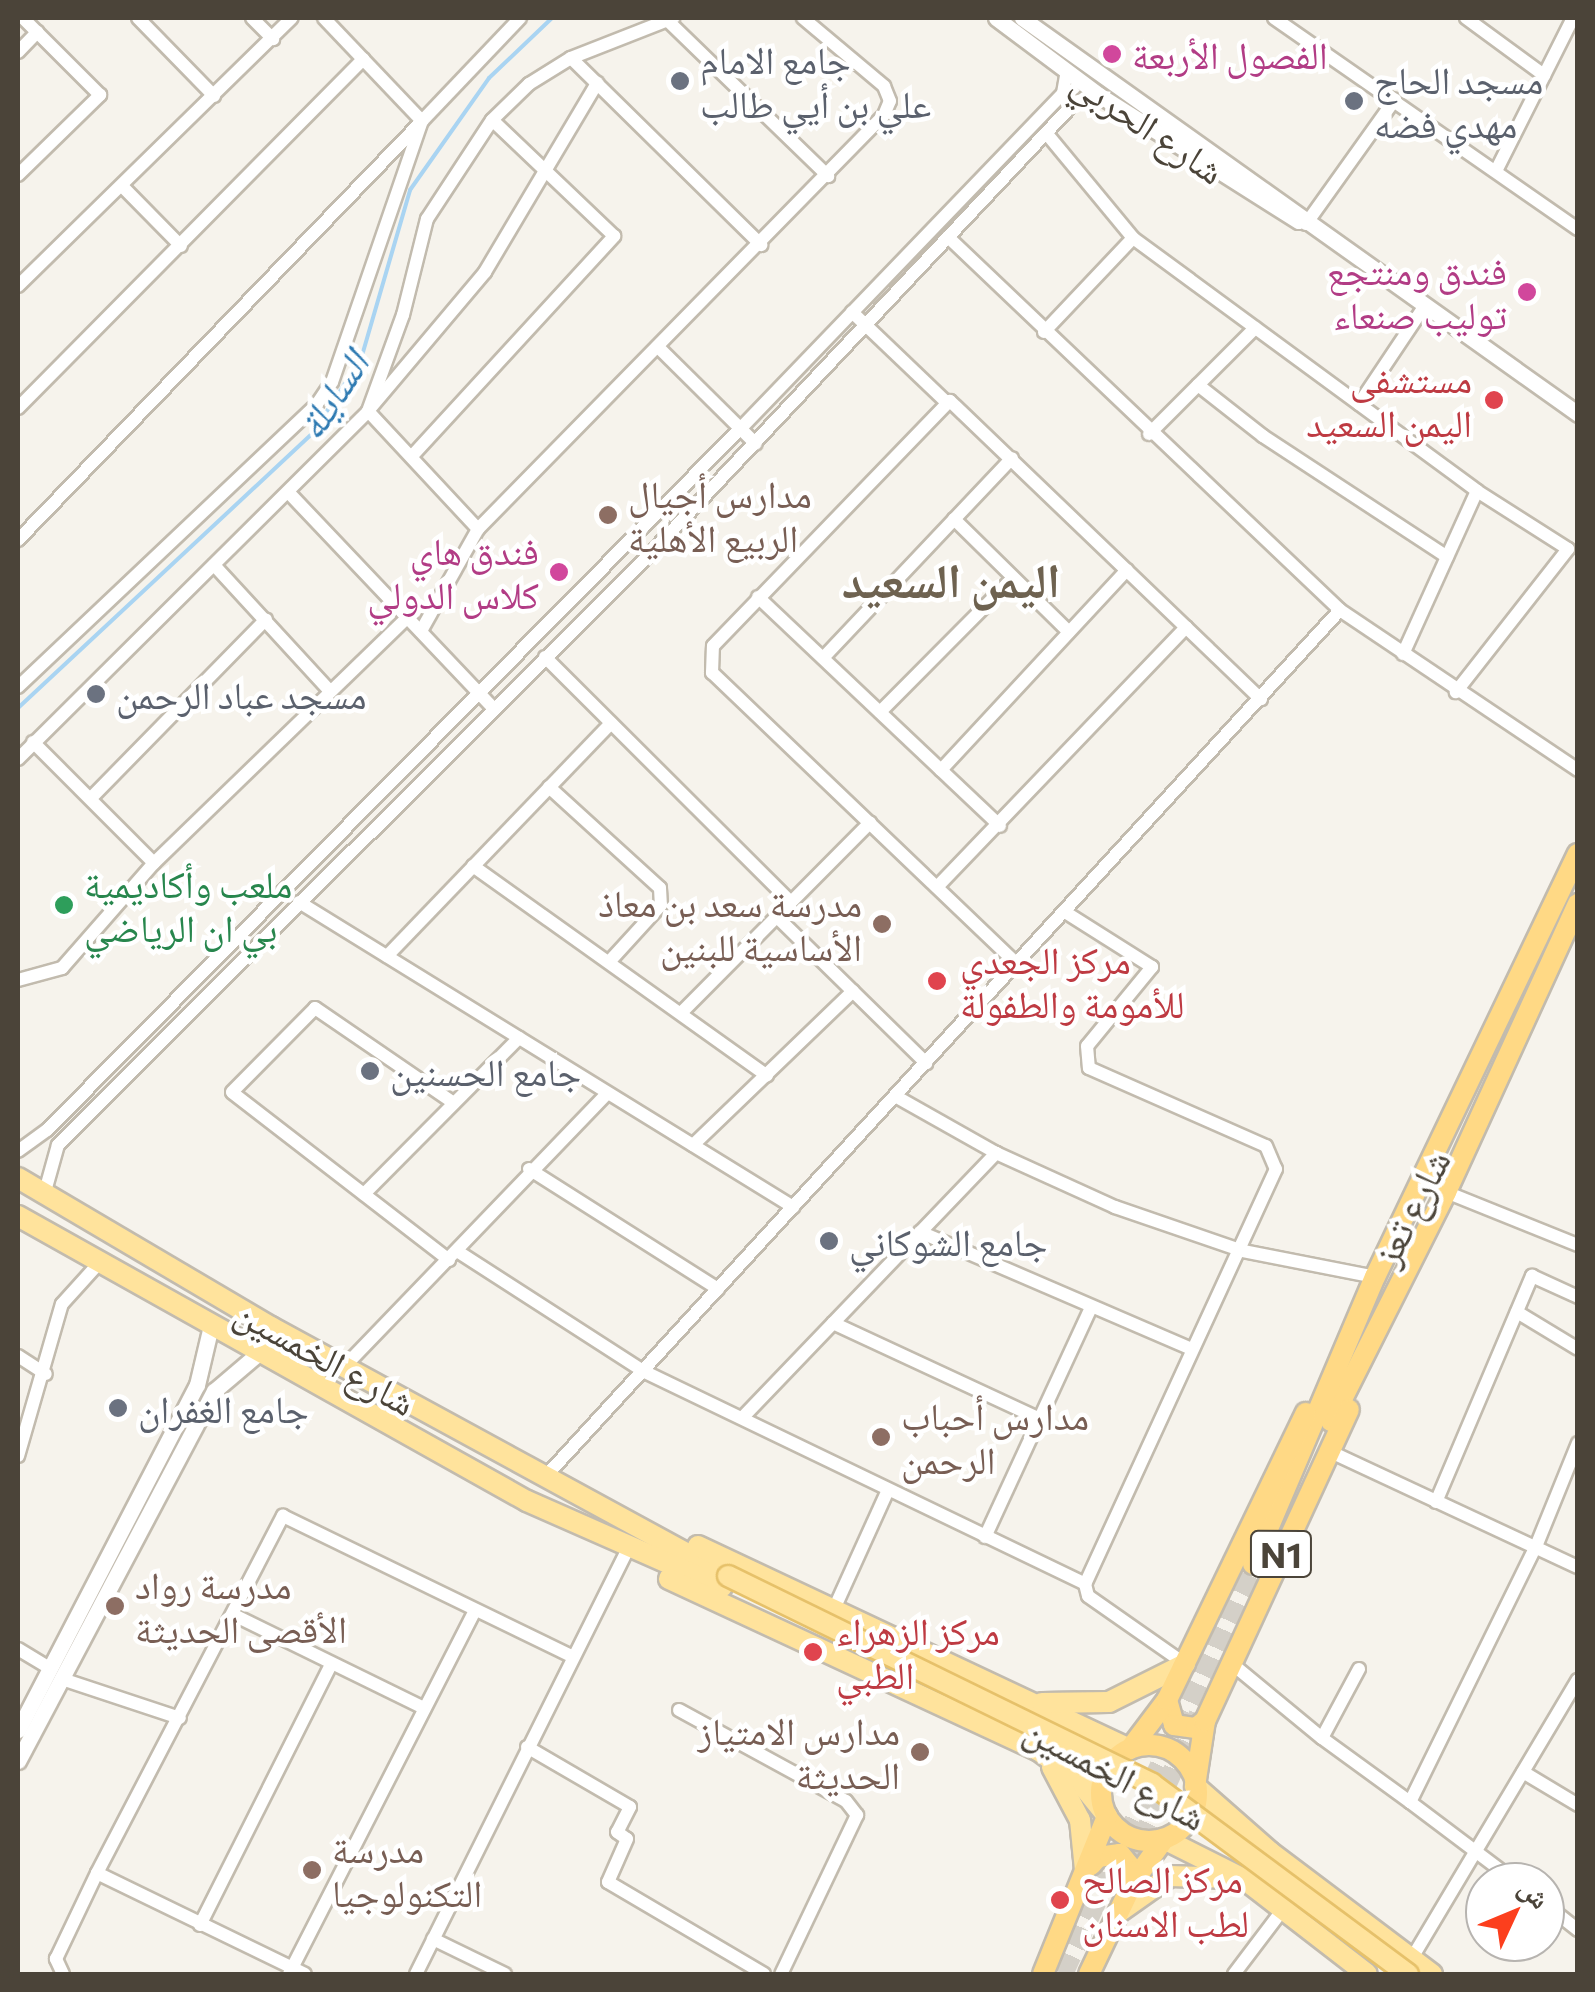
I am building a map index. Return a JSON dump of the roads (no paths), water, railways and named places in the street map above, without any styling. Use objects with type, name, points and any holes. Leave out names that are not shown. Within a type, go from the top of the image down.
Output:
[{"type":"highway","name":"شارع تعز","points":[[1578,854],[1519,1003],[1446,1192],[1259,1566],[1374,1277],[1519,1003],[1578,904]]},
{"type":"highway","name":"N1","points":[[1130,1749],[1168,1700],[1358,1314]]},
{"type":"highway","name":"N1","points":[[1196,1786],[1205,1721],[1331,1452],[1368,1367],[1378,1326]]},
{"type":"highway","points":[[1168,1700],[1174,1725],[1196,1728],[1205,1721]]},
{"type":"highway","points":[[1043,1974],[1088,1874],[1107,1816],[1103,1778],[1130,1749],[1151,1745],[1176,1753],[1196,1786],[1191,1816],[1164,1838],[1133,1882],[1089,1974]]},
{"type":"highway","points":[[1107,1816],[1130,1837],[1164,1838]]},
{"type":"highway","points":[[1088,1874],[1098,1857],[1120,1854],[1134,1871],[1133,1882]]},
{"type":"main road","name":"شارع الخمسين","points":[[18,1178],[271,1327],[638,1527],[724,1581],[1146,1795],[1389,1974]]},
{"type":"main road","name":"شارع الخمسين","points":[[18,1216],[528,1501],[628,1548],[724,1581],[1152,1784],[1410,1966]]},
{"type":"main road","points":[[260,1352],[271,1327]]},
{"type":"main road","name":"شارع الخمسين","points":[[638,1527],[688,1541],[1130,1749]]},
{"type":"main road","name":"شارع الخمسين","points":[[628,1548],[670,1580],[1038,1750],[1065,1768],[1107,1816]]},
{"type":"main road","points":[[1088,1874],[1080,1820],[1058,1774],[1038,1750],[1056,1736],[1044,1708],[1109,1702],[1185,1664]]},
{"type":"main road","points":[[1196,1786],[1410,1966],[1432,1974]]},
{"type":"main road","points":[[1164,1838],[1244,1879],[1367,1974]]},
{"type":"main road","points":[[1244,1879],[1255,1858],[1270,1852]]},
{"type":"main road","points":[[1118,1912],[1170,1876],[1244,1879]]},
{"type":"street","points":[[18,175],[100,95],[22,18]]},
{"type":"street","points":[[138,18],[214,96]]},
{"type":"street","points":[[252,18],[273,39]]},
{"type":"street","points":[[18,286],[292,18]]},
{"type":"street","points":[[324,18],[422,121]]},
{"type":"street","points":[[18,540],[520,18]]},
{"type":"street","points":[[368,411],[403,315],[427,220],[492,120],[529,84],[571,58],[669,18],[828,176]]},
{"type":"street","points":[[421,631],[478,529],[761,246],[828,176],[890,101],[884,86],[803,18]]},
{"type":"street","name":"شارع الحربي","points":[[996,18],[1100,95],[1306,224]]},
{"type":"street","name":"شارع الحربي","points":[[1022,18],[1306,224],[1578,414]]},
{"type":"street","points":[[1274,18],[1578,229]]},
{"type":"street","points":[[1466,18],[1544,75]]},
{"type":"street","points":[[1496,170],[1572,18]]},
{"type":"street","points":[[18,52],[37,32]]},
{"type":"street","points":[[571,58],[761,246]]},
{"type":"street","points":[[18,408],[364,59]]},
{"type":"street","points":[[18,1151],[48,1130],[741,428],[1063,92],[1067,71]]},
{"type":"street","points":[[18,759],[290,494],[368,411],[485,272],[597,84]]},
{"type":"street","points":[[1063,92],[1075,102]]},
{"type":"street","points":[[44,1195],[47,1166],[58,1145],[756,444],[1075,102],[1100,95]]},
{"type":"street","points":[[1306,224],[1396,100]]},
{"type":"street","points":[[412,456],[611,246],[609,228],[492,120]]},
{"type":"street","points":[[18,687],[318,404],[332,382],[422,121]]},
{"type":"street","points":[[1046,134],[1132,238],[1477,491],[1568,549],[1456,692]]},
{"type":"street","points":[[122,186],[182,246]]},
{"type":"street","points":[[948,237],[1149,434],[1340,610],[1456,692],[1578,770]]},
{"type":"street","points":[[1044,332],[1132,238]]},
{"type":"street","points":[[1359,404],[1424,306]]},
{"type":"street","points":[[852,312],[945,401],[1012,458],[1261,699]]},
{"type":"street","points":[[1149,434],[1255,328]]},
{"type":"street","points":[[659,348],[756,444]]},
{"type":"street","points":[[1198,385],[1262,436],[1448,557]]},
{"type":"street","points":[[945,401],[758,597],[713,646],[708,658],[712,673],[1017,964]]},
{"type":"street","points":[[368,411],[478,529]]},
{"type":"street","points":[[823,658],[1012,458]]},
{"type":"street","points":[[1403,654],[1477,491]]},
{"type":"street","points":[[290,494],[494,709]]},
{"type":"street","points":[[954,520],[1069,632]]},
{"type":"street","points":[[214,565],[330,691]]},
{"type":"street","points":[[941,770],[1128,570]]},
{"type":"street","points":[[880,712],[1013,578]]},
{"type":"street","points":[[758,597],[1000,826]]},
{"type":"street","points":[[546,1476],[1340,610]]},
{"type":"street","points":[[18,980],[62,968],[154,863],[408,616]]},
{"type":"street","points":[[91,798],[266,619]]},
{"type":"street","points":[[937,887],[1000,826],[1186,627]]},
{"type":"street","points":[[544,656],[791,902]]},
{"type":"street","points":[[388,956],[610,723]]},
{"type":"street","points":[[34,742],[154,863]]},
{"type":"street","points":[[548,788],[660,888],[660,905],[610,962]]},
{"type":"street","points":[[682,1012],[870,822]]},
{"type":"street","points":[[473,866],[767,1076]]},
{"type":"street","points":[[299,902],[794,1207]]},
{"type":"street","points":[[1065,912],[1152,967],[1088,1046],[1088,1068],[1266,1146],[1276,1169],[1242,1251],[1192,1348],[1086,1584],[1088,1596],[1185,1664]]},
{"type":"street","points":[[777,917],[926,1063]]},
{"type":"street","points":[[201,973],[215,988]]},
{"type":"street","points":[[693,1145],[852,991]]},
{"type":"street","points":[[454,1103],[324,1010],[306,1010],[232,1092],[364,1194],[453,1255],[643,1370],[1086,1584]]},
{"type":"street","points":[[364,1194],[519,1038]]},
{"type":"street","points":[[344,1367],[530,1169],[608,1093]]},
{"type":"street","points":[[896,1096],[996,1153],[1115,1207],[1242,1251],[1374,1277]]},
{"type":"street","points":[[743,1417],[996,1153]]},
{"type":"street","points":[[530,1169],[718,1289]]},
{"type":"street","points":[[1446,1192],[1578,1245]]},
{"type":"street","points":[[920,1232],[1192,1348]]},
{"type":"street","points":[[18,1456],[46,1374],[44,1346],[62,1304],[100,1262]]},
{"type":"street","points":[[1436,1502],[1532,1276],[1578,1297]]},
{"type":"street","points":[[985,1537],[1091,1308]]},
{"type":"street","points":[[1517,1312],[1578,1349]]},
{"type":"street","points":[[833,1323],[1040,1418]]},
{"type":"street","points":[[56,1673],[197,1384],[212,1326]]},
{"type":"street","points":[[18,1761],[21,1738],[214,1391],[260,1352]]},
{"type":"street","points":[[18,1356],[46,1374]]},
{"type":"street","points":[[1410,1802],[1537,1544],[1578,1444]]},
{"type":"street","points":[[1331,1452],[1537,1544],[1578,1567]]},
{"type":"street","points":[[834,1609],[888,1490]]},
{"type":"street","points":[[63,1974],[56,1959],[97,1873],[283,1516],[570,1656]]},
{"type":"street","points":[[416,1974],[570,1656],[628,1548]]},
{"type":"street","points":[[97,1873],[295,1972],[475,1611]]},
{"type":"street","points":[[234,1615],[424,1708]]},
{"type":"street","points":[[18,1649],[56,1673],[180,1718]]},
{"type":"street","points":[[1232,1662],[1322,1738],[1490,1862]]},
{"type":"street","points":[[200,1925],[331,1664]]},
{"type":"street","points":[[1322,1738],[1360,1669]]},
{"type":"street","points":[[1410,1966],[1578,1680]]},
{"type":"street","points":[[680,1710],[846,1801],[858,1815],[781,1974]]},
{"type":"street","points":[[527,1746],[630,1807],[617,1832],[627,1839],[608,1882],[764,1974]]},
{"type":"street","points":[[1524,1772],[1578,1805]]},
{"type":"street","points":[[1234,1974],[1284,1908]]},
{"type":"street","points":[[433,1939],[505,1974]]},
{"type":"waterway","name":"السايلة","points":[[18,708],[312,434],[361,359],[410,190],[489,78],[552,18]]},
{"type":"tunnel","points":[[1063,1974],[1253,1564]]},
{"type":"tunnel","points":[[1128,1869],[1199,1714]]},
{"type":"place","name":"الفصول الأربعة","points":[[1112,54]]},
{"type":"place","name":"جامع الامام علي بن أيي طالب","points":[[680,81]]},
{"type":"place","name":"مسجد الحاج مهدي فضه","points":[[1354,101]]},
{"type":"place","name":"فندق ومنتجع توليب صنعاء","points":[[1527,292]]},
{"type":"place","name":"مستشفى اليمن السعيد","points":[[1494,400]]},
{"type":"place","name":"مدارس أجيال الربيع الأهلية","points":[[608,515]]},
{"type":"place","name":"فندق هاي كلاس الدولي","points":[[559,572]]},
{"type":"place","name":"مسجد عباد الرحمن","points":[[96,694]]},
{"type":"place","name":"ملعب وأكاديمية بي ان الرياضي","points":[[64,905]]},
{"type":"place","name":"مدرسة سعد بن معاذ الأساسية للبنين","points":[[882,924]]},
{"type":"place","name":"مركز الجعدي للأمومة والطفولة","points":[[937,981]]},
{"type":"place","name":"جامع الحسنين","points":[[370,1071]]},
{"type":"place","name":"جامع الشوكاني","points":[[829,1241]]},
{"type":"place","name":"جامع الغفران","points":[[118,1408]]},
{"type":"place","name":"مدارس أحباب الرحمن","points":[[881,1437]]},
{"type":"place","name":"مدرسة رواد الأقصى الحديثة","points":[[115,1606]]},
{"type":"place","name":"مركز الزهراء الطبي","points":[[813,1652]]},
{"type":"place","name":"مدارس الامتياز الحديثة","points":[[920,1752]]},
{"type":"place","name":"مدرسة التكنولوجيا","points":[[312,1870]]},
{"type":"place","name":"مركز الصالح لطب الاسنان","points":[[1060,1900]]},
{"type":"district","name":"اليمن السعيد","points":[[951,579]]}]
